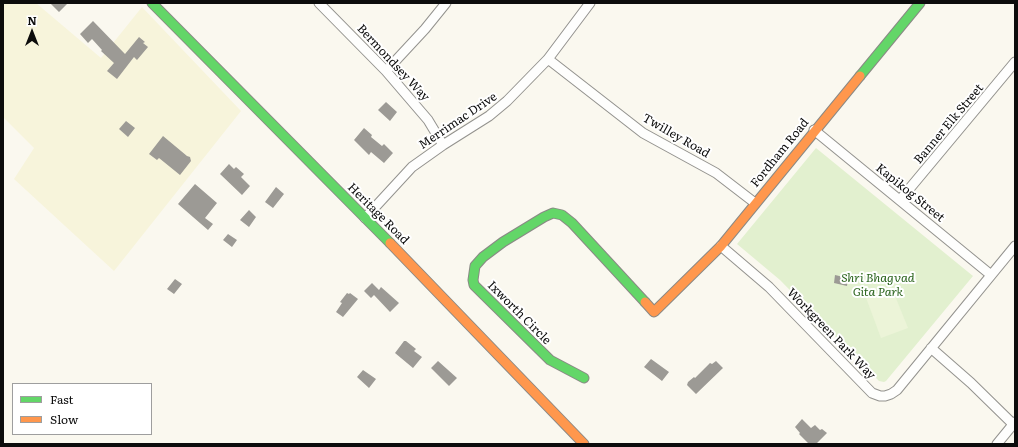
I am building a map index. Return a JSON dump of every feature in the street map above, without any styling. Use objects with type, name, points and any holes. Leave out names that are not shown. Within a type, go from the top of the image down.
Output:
[{"type":"street","name":"Heritage Road","points":[[152,3],[365,218],[584,444]]},
{"type":"street","name":"Bermondsey Way","points":[[319,3],[386,70],[428,120],[442,145]]},
{"type":"street","points":[[386,70],[425,29],[446,3]]},
{"type":"street","name":"Merrimac Drive","points":[[365,218],[412,167],[442,145],[489,116],[507,101],[548,58],[590,3]]},
{"type":"street","name":"Fordham Road","points":[[654,312],[721,246],[814,130],[920,3]]},
{"type":"street","name":"Twilley Road","points":[[548,58],[643,133],[716,173],[755,203]]},
{"type":"street","name":"Banner Elk Street","points":[[900,200],[1015,62]]},
{"type":"street","name":"Kapikog Street","points":[[814,130],[991,275]]},
{"type":"street","name":"Ixworth Circle","points":[[584,378],[550,360],[474,285],[473,280],[475,266],[483,257],[503,242],[544,217],[553,213],[562,215],[572,223],[654,312]]},
{"type":"street","name":"Workgreen Park Way","points":[[721,246],[769,287],[872,393],[886,396],[897,390],[1015,246]]},
{"type":"street","points":[[931,348],[1014,424],[997,444]]},
{"type":"shaded area","points":[[3,3],[36,3],[101,58],[142,7],[241,111],[114,271],[14,179],[34,148],[3,117]]},
{"type":"green space","name":"Shri Bhagvad Gita Park","points":[[816,148],[973,276],[884,382],[879,381],[780,280],[737,244]]},
{"type":"green space","points":[[891,286],[908,328],[881,338],[865,295]]},
{"type":"building","points":[[50,3],[68,3],[59,12]]},
{"type":"building","points":[[93,21],[125,54],[139,37],[148,47],[137,60],[134,57],[117,79],[107,71],[114,63],[101,51],[102,50],[92,39],[88,43],[80,34]]},
{"type":"building","points":[[386,102],[397,112],[390,121],[378,110]]},
{"type":"building","points":[[126,121],[135,128],[128,137],[119,129]]},
{"type":"building","points":[[364,128],[372,135],[371,137],[382,146],[384,144],[393,153],[384,163],[371,152],[369,155],[354,140]]},
{"type":"building","points":[[163,136],[190,157],[191,161],[180,175],[159,158],[157,160],[149,154]]},
{"type":"building","points":[[229,164],[234,169],[236,167],[244,174],[241,177],[250,186],[242,195],[220,174]]},
{"type":"building","points":[[195,184],[217,203],[205,218],[213,224],[208,230],[178,204]]},
{"type":"building","points":[[276,187],[284,194],[273,208],[265,202]]},
{"type":"building","points":[[249,210],[256,217],[249,227],[240,220]]},
{"type":"building","points":[[228,234],[237,240],[232,247],[223,240]]},
{"type":"building","points":[[835,275],[848,278],[847,286],[834,283]]},
{"type":"building","points":[[175,279],[182,284],[174,294],[167,289]]},
{"type":"building","points":[[372,283],[379,290],[381,287],[399,303],[390,312],[374,295],[371,298],[364,291]]},
{"type":"building","points":[[347,293],[350,293],[358,299],[343,317],[336,312],[342,303],[340,302]]},
{"type":"building","points":[[404,341],[416,349],[414,351],[422,357],[413,368],[395,353]]},
{"type":"building","points":[[651,359],[669,372],[662,381],[644,367]]},
{"type":"building","points":[[438,361],[457,378],[449,386],[431,368]]},
{"type":"building","points":[[716,361],[723,368],[696,394],[687,385],[688,382],[694,377],[695,378],[710,363],[712,364]]},
{"type":"building","points":[[363,370],[376,379],[369,388],[357,377]]},
{"type":"building","points":[[802,419],[811,428],[815,425],[820,430],[822,429],[827,433],[816,444],[809,444],[799,434],[800,433],[795,427]]},
{"type":"traffic: fast","points":[[152,3],[390,243]]},
{"type":"traffic: fast","points":[[860,76],[920,3]]},
{"type":"traffic: fast","points":[[584,378],[550,360],[474,285],[473,280],[475,266],[483,257],[503,242],[553,213],[562,215],[572,223],[645,302]]},
{"type":"traffic: slow","points":[[645,302],[654,312],[721,246],[860,76]]},
{"type":"traffic: slow","points":[[390,243],[584,444]]}]
